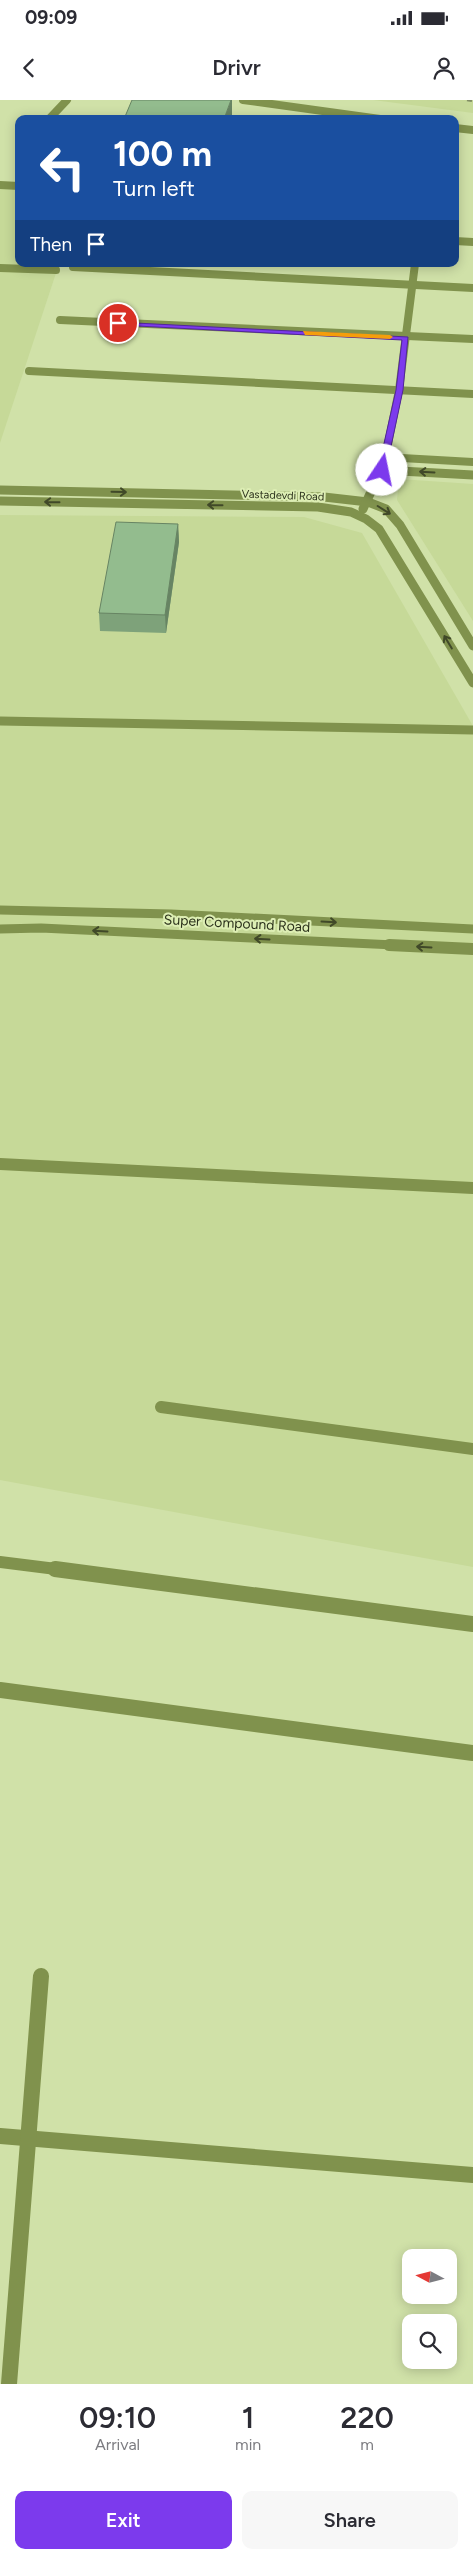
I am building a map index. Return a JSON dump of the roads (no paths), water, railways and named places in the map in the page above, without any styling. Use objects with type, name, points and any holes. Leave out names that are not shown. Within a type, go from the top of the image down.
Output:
[{"type":"street","points":[[53,115],[68,100]]},
{"type":"street","points":[[243,100],[351,115]]},
{"type":"street","points":[[234,106],[300,115]]},
{"type":"street","points":[[459,128],[473,130]]},
{"type":"street","points":[[459,135],[473,137]]},
{"type":"street","points":[[0,185],[15,186]]},
{"type":"street","points":[[459,241],[473,242]]},
{"type":"street","points":[[72,267],[473,288]]},
{"type":"street","points":[[360,515],[382,470],[399,390],[415,267]]},
{"type":"street","points":[[0,268],[56,270]]},
{"type":"street","points":[[60,320],[473,340]]},
{"type":"street","points":[[28,371],[473,394]]},
{"type":"street","points":[[384,458],[473,462]]},
{"type":"street","points":[[382,470],[473,475]]},
{"type":"street","name":"Vastadevdi Road","points":[[0,490],[315,497],[368,502],[386,509],[400,525],[473,646]]},
{"type":"street","name":"Vastadevdi Road","points":[[0,500],[318,507],[338,509],[360,515],[371,521],[379,529],[473,684]]},
{"type":"street","points":[[0,721],[473,730]]},
{"type":"street","name":"Super Compound Road","points":[[0,910],[181,915],[473,929]]},
{"type":"street","name":"Super Compound Road","points":[[0,929],[41,928],[473,949]]},
{"type":"street","points":[[0,1164],[473,1188]]},
{"type":"street","points":[[161,1407],[473,1449]]},
{"type":"street","points":[[0,1562],[473,1624]]},
{"type":"street","points":[[0,1690],[473,1753]]},
{"type":"street","points":[[9,2384],[41,1976]]},
{"type":"street","points":[[0,2136],[29,2140],[473,2175]]},
{"type":"railway","points":[[467,100],[473,101]]}]
